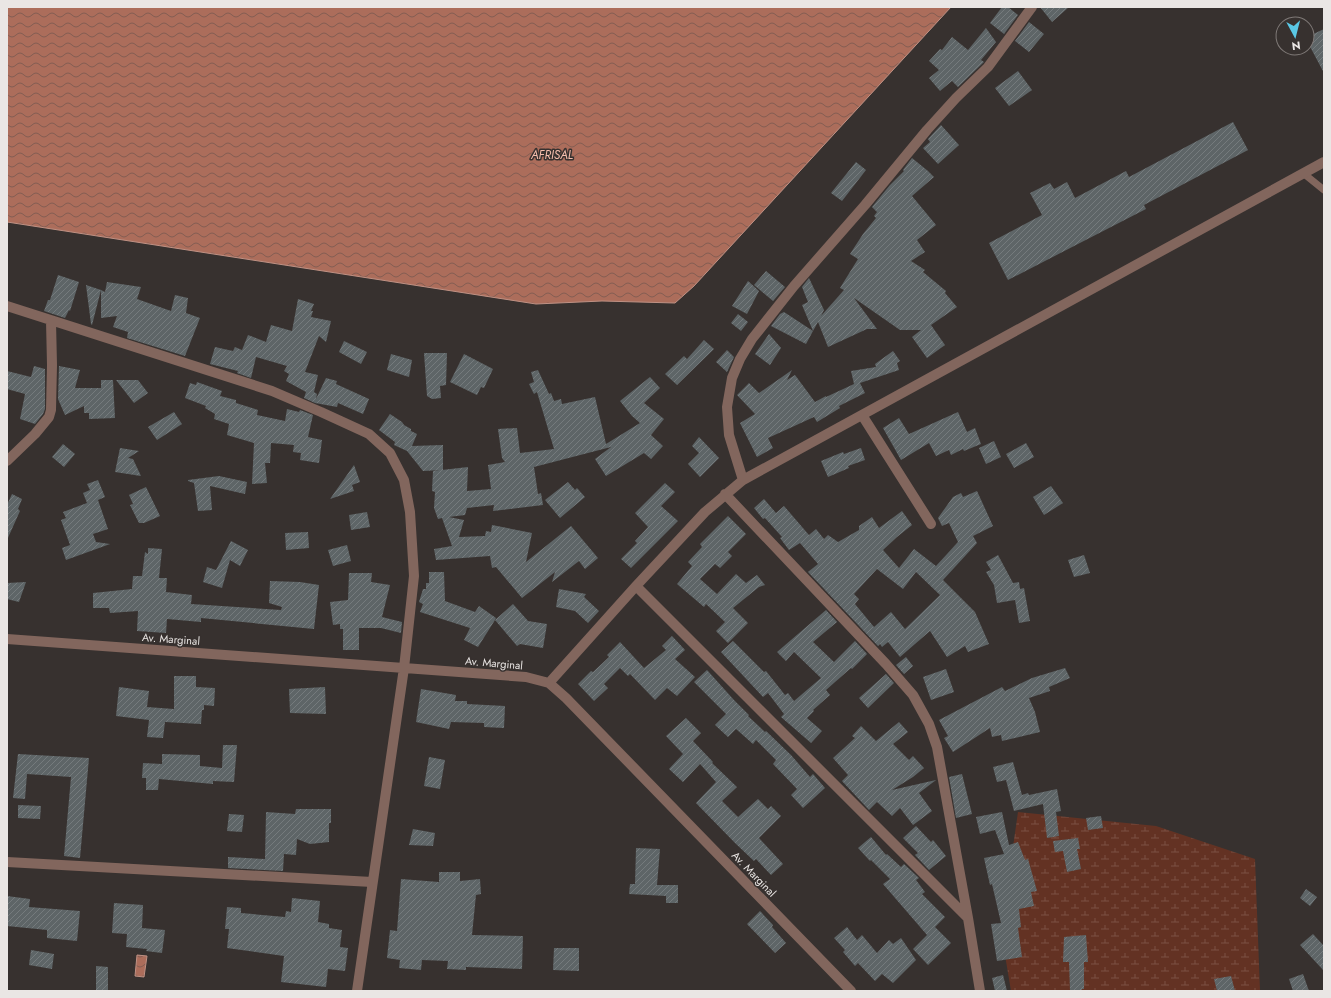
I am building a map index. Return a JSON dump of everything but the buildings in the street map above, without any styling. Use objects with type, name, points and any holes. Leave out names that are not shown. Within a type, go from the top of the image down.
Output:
[{"type":"street","points":[[743,480],[729,435],[727,407],[732,378],[740,359],[752,339],[794,286],[865,205],[927,130],[956,98],[988,67],[1032,7]]},
{"type":"street","points":[[549,683],[705,512],[743,480],[1324,162]]},
{"type":"street","points":[[7,306],[125,343],[272,392],[321,412],[369,434],[390,453],[404,480],[413,540],[414,576],[404,668],[357,991]]},
{"type":"street","points":[[7,461],[35,434],[49,417],[51,410],[52,365],[51,320]]},
{"type":"street","points":[[862,415],[931,524]]},
{"type":"street","points":[[725,494],[886,664],[913,695],[929,724],[937,747],[980,991]]},
{"type":"street","points":[[636,586],[968,918]]},
{"type":"street","name":"Av. Marginal","points":[[7,639],[526,677],[549,683],[566,698],[851,991]]},
{"type":"street","points":[[7,862],[372,882]]},
{"type":"lane","points":[[1303,173],[1324,190]]},
{"type":"green space","points":[[1018,812],[1156,826],[1255,859],[1260,991],[1011,991],[1001,931]]},
{"type":"water","name":"AFRISAL","points":[[7,7],[951,7],[694,286],[675,303],[602,301],[536,304],[7,222]]},
{"type":"water","points":[[137,955],[147,956],[144,977],[135,976]]}]
